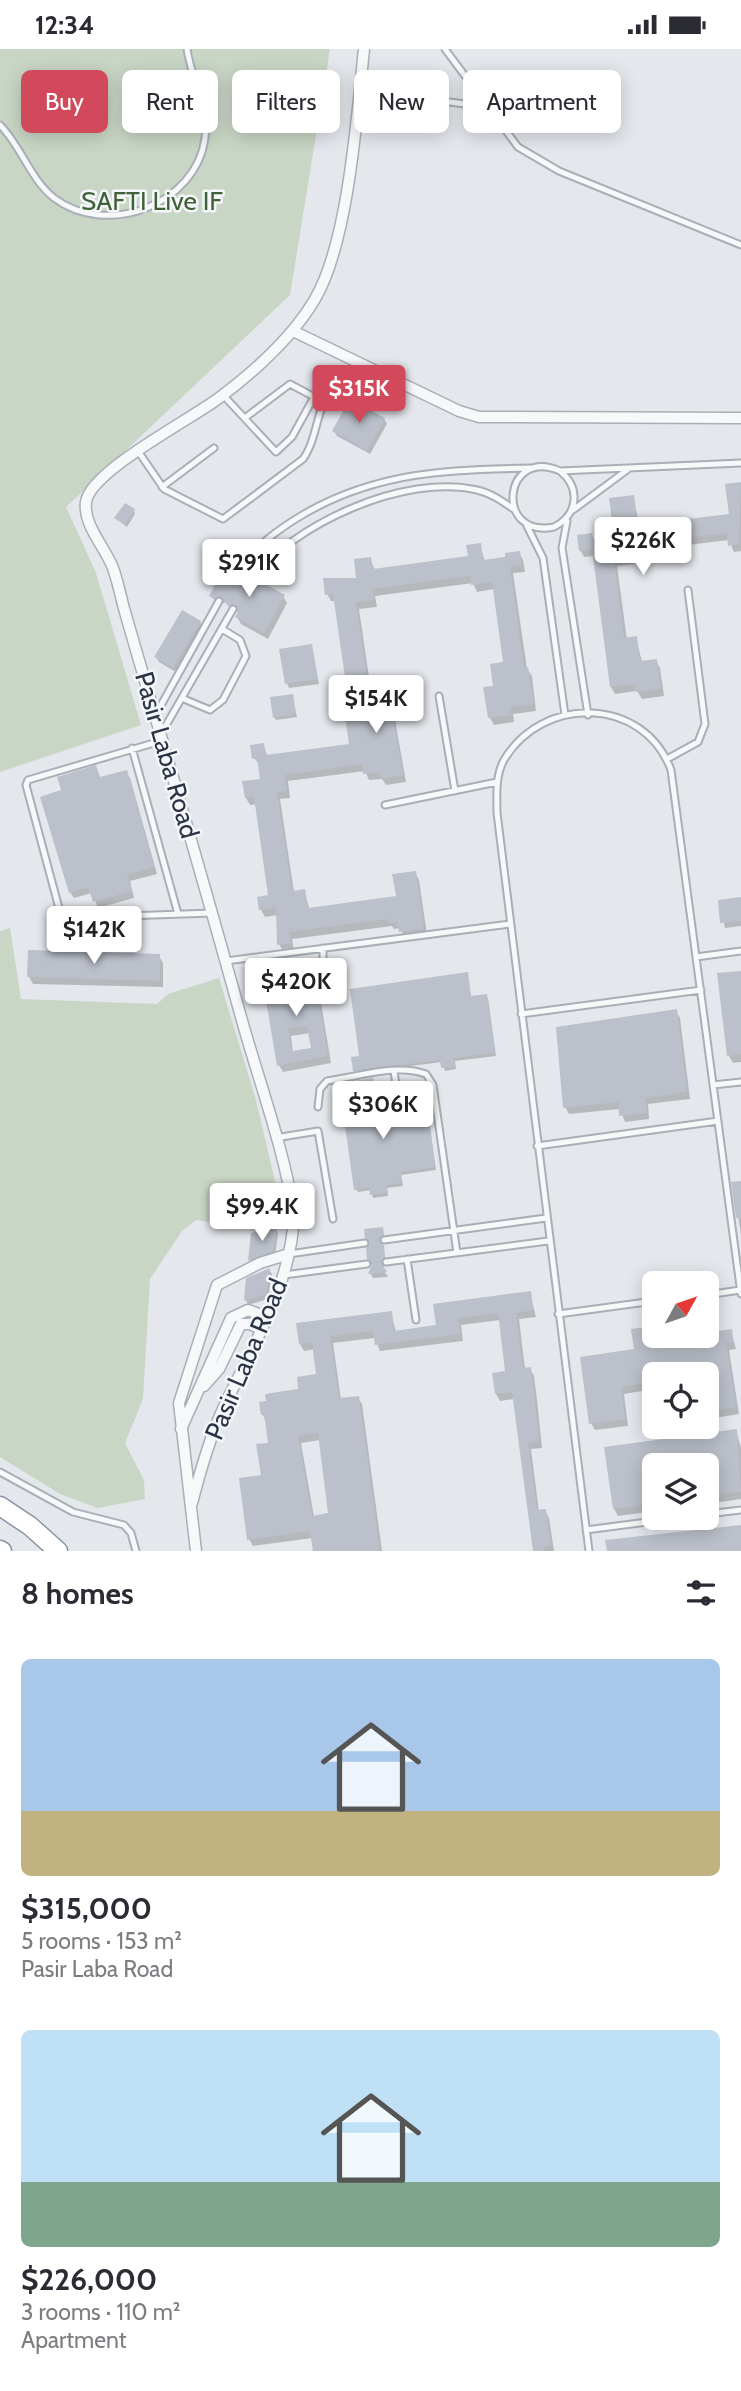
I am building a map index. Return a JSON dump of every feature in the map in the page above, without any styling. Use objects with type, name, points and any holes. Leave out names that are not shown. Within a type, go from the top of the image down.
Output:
[{"type":"highway","points":[[0,1506],[30,1526],[58,1551]]},
{"type":"street","name":"Pasir Laba Road","points":[[362,70],[364,49]]},
{"type":"street","name":"Pasir Laba Road","points":[[196,1551],[192,1503],[221,1413],[284,1275],[294,1214],[163,737],[112,566],[91,526],[86,502],[91,489],[100,480],[138,451],[223,395],[293,331],[314,300],[328,272],[340,227],[354,131]]},
{"type":"street","points":[[293,331],[459,411],[479,418],[741,418]]},
{"type":"street","points":[[192,1503],[179,1403],[217,1285],[260,1263],[289,1254]]},
{"type":"street","points":[[181,1430],[231,1318],[248,1310],[267,1317]]},
{"type":"street","points":[[196,1396],[219,1369],[241,1324],[250,1324],[261,1329]]},
{"type":"lane","points":[[0,125],[52,197],[70,208],[99,216],[125,215],[146,209],[178,188],[202,152],[206,125],[187,49]]},
{"type":"lane","points":[[444,49],[463,75]]},
{"type":"lane","points":[[507,133],[518,147],[559,171],[741,245]]},
{"type":"lane","points":[[138,451],[162,487],[218,519],[228,518],[286,473],[310,450],[315,422],[323,404],[288,384],[246,417]]},
{"type":"lane","points":[[223,395],[276,452],[292,436],[314,397]]},
{"type":"lane","points":[[162,487],[214,447]]},
{"type":"lane","points":[[560,471],[741,463]]},
{"type":"lane","points":[[237,573],[270,536],[315,508],[367,485],[443,470],[551,467],[560,471],[572,484],[572,510],[562,548],[588,715]]},
{"type":"lane","points":[[515,510],[513,490],[523,473],[531,468]]},
{"type":"lane","points":[[572,510],[630,469]]},
{"type":"lane","points":[[250,581],[265,562],[300,536],[374,499],[422,490],[462,487],[494,496],[515,510],[537,541],[543,558],[565,715]]},
{"type":"lane","points":[[523,521],[546,529],[568,518]]},
{"type":"lane","points":[[667,759],[698,742],[705,724],[688,590]]},
{"type":"lane","points":[[155,716],[219,601]]},
{"type":"lane","points":[[212,913],[67,918],[60,912],[27,782],[163,737],[233,609]]},
{"type":"lane","points":[[184,699],[204,709],[215,708],[234,680],[246,650],[240,640],[222,629]]},
{"type":"lane","points":[[439,697],[455,791]]},
{"type":"lane","points":[[589,1551],[548,1241],[497,813],[497,782],[503,762],[521,737],[541,723],[565,715],[618,717],[631,722],[657,742],[671,770],[741,1292],[719,1294]]},
{"type":"lane","points":[[132,748],[178,914]]},
{"type":"lane","points":[[385,805],[497,782]]},
{"type":"lane","points":[[226,961],[510,924]]},
{"type":"lane","points":[[306,972],[323,969],[323,948]]},
{"type":"lane","points":[[696,957],[741,951]]},
{"type":"lane","points":[[259,957],[263,975],[273,976]]},
{"type":"lane","points":[[521,1014],[701,990]]},
{"type":"lane","points":[[318,1107],[320,1089],[327,1081],[415,1069],[426,1074],[433,1085],[457,1252]]},
{"type":"lane","points":[[394,1071],[401,1120]]},
{"type":"lane","points":[[713,1085],[741,1082]]},
{"type":"lane","points":[[537,1146],[718,1121]]},
{"type":"lane","points":[[275,1138],[318,1131],[333,1219]]},
{"type":"lane","points":[[384,1240],[546,1218]]},
{"type":"lane","points":[[386,1262],[548,1241]]},
{"type":"lane","points":[[289,1254],[365,1243]]},
{"type":"lane","points":[[407,1259],[416,1320]]},
{"type":"lane","points":[[284,1275],[367,1264]]},
{"type":"lane","points":[[558,1314],[642,1303]]},
{"type":"lane","points":[[0,1472],[72,1512],[124,1525],[131,1533],[136,1551]]},
{"type":"lane","points":[[719,1513],[741,1510]]},
{"type":"lane","points":[[586,1530],[642,1523]]},
{"type":"green space","name":"SAFTI Live IF","points":[[0,49],[330,49],[327,70],[232,70],[232,133],[316,133],[290,295],[66,507],[96,573],[141,725],[0,772]]},
{"type":"green space","points":[[10,928],[21,999],[157,1004],[168,994],[219,978],[256,1100],[281,1207],[276,1223],[246,1228],[196,1220],[182,1231],[150,1279],[143,1399],[125,1443],[144,1480],[145,1499],[98,1508],[60,1494],[0,1457],[0,931]]},
{"type":"building","points":[[350,399],[385,418],[367,451],[332,431]]},
{"type":"building","points":[[741,482],[739,544],[728,546],[727,533],[629,545],[630,557],[614,559],[624,638],[637,636],[640,661],[657,659],[661,689],[636,692],[635,684],[610,687],[592,549],[579,551],[577,535],[592,533],[593,539],[614,536],[609,498],[634,495],[638,525],[729,514],[725,484]]},
{"type":"building","points":[[125,503],[135,509],[125,525],[114,518]]},
{"type":"building","points":[[481,543],[483,560],[505,557],[505,553],[520,551],[522,565],[510,567],[524,668],[528,667],[534,704],[510,707],[511,715],[488,718],[483,687],[493,686],[490,664],[503,662],[492,582],[471,585],[470,576],[372,589],[374,600],[356,602],[368,683],[382,681],[384,700],[390,699],[403,775],[380,779],[379,772],[363,774],[362,764],[285,775],[287,791],[277,792],[292,891],[305,889],[308,908],[396,896],[392,874],[416,871],[424,929],[399,932],[397,922],[388,923],[388,919],[289,932],[291,943],[277,945],[276,908],[259,910],[257,897],[268,895],[254,797],[245,798],[242,781],[260,779],[257,758],[252,759],[250,745],[264,743],[266,755],[349,744],[341,692],[347,691],[333,594],[325,595],[323,578],[356,578],[354,559],[371,557],[373,569],[468,556],[466,545]]},
{"type":"building","points":[[225,567],[232,571],[235,578],[246,578],[248,586],[258,580],[285,595],[264,633],[235,617],[238,612],[236,605],[228,606],[221,596],[214,599],[209,596]]},
{"type":"building","points":[[182,610],[201,621],[173,668],[154,657]]},
{"type":"building","points":[[312,644],[318,679],[285,684],[279,649]]},
{"type":"building","points":[[293,694],[296,714],[273,718],[270,697]]},
{"type":"building","points":[[96,765],[100,777],[127,770],[154,867],[127,875],[132,891],[93,902],[88,887],[69,893],[40,797],[61,790],[57,777]]},
{"type":"building","points":[[741,897],[741,921],[720,923],[718,900]]},
{"type":"building","points":[[28,950],[160,954],[160,981],[27,977]]},
{"type":"building","points":[[305,966],[302,975],[307,977],[308,984],[316,982],[328,1056],[277,1066],[265,994],[276,992],[274,981],[278,976],[275,971]],"holes":[[[307,1026],[311,1048],[292,1051],[288,1029]]]},
{"type":"building","points":[[741,971],[741,1054],[727,1056],[717,973]]},
{"type":"building","points":[[468,972],[471,996],[487,994],[495,1053],[454,1058],[455,1066],[441,1068],[440,1060],[353,1071],[351,1057],[359,1056],[350,989]]},
{"type":"building","points":[[677,1009],[687,1092],[645,1098],[647,1113],[619,1116],[618,1102],[563,1108],[556,1027]]},
{"type":"building","points":[[373,1078],[376,1099],[392,1097],[398,1125],[404,1124],[406,1120],[429,1116],[435,1167],[401,1172],[402,1183],[387,1185],[388,1193],[370,1195],[369,1188],[354,1190],[342,1104],[357,1101],[354,1081]]},
{"type":"building","points":[[741,1181],[741,1217],[736,1218],[731,1182]]},
{"type":"building","points":[[277,1227],[273,1251],[248,1261],[251,1233]]},
{"type":"building","points":[[383,1227],[384,1235],[379,1240],[384,1245],[385,1257],[381,1262],[387,1272],[368,1274],[372,1264],[367,1259],[366,1248],[370,1243],[365,1238],[364,1229]]},
{"type":"building","points":[[270,1268],[266,1294],[244,1301],[246,1278]]},
{"type":"building","points":[[531,1291],[533,1310],[516,1313],[523,1368],[531,1367],[534,1391],[539,1441],[528,1443],[537,1510],[546,1509],[551,1546],[543,1547],[544,1551],[533,1551],[512,1392],[495,1394],[492,1373],[505,1371],[498,1313],[458,1318],[460,1334],[375,1345],[373,1331],[330,1336],[339,1398],[359,1396],[380,1551],[313,1551],[310,1531],[247,1540],[239,1478],[261,1475],[256,1444],[268,1443],[264,1414],[261,1415],[259,1402],[266,1401],[265,1394],[298,1389],[297,1377],[316,1374],[312,1343],[299,1344],[296,1323],[392,1311],[394,1331],[436,1325],[433,1304]],"holes":[[[318,1433],[328,1513],[312,1516],[298,1436]]]},
{"type":"building","points":[[642,1328],[642,1348],[719,1348],[719,1331],[732,1329],[733,1342],[726,1343],[736,1407],[719,1410],[719,1362],[642,1362],[642,1384],[621,1387],[625,1419],[589,1424],[580,1357],[634,1349],[631,1329]]},
{"type":"building","points":[[737,1429],[741,1492],[719,1495],[719,1453],[642,1453],[642,1505],[613,1509],[604,1447],[663,1439],[719,1439],[719,1431]]},
{"type":"building","points":[[741,1525],[741,1551],[607,1551],[605,1540],[719,1530],[719,1527]]}]
